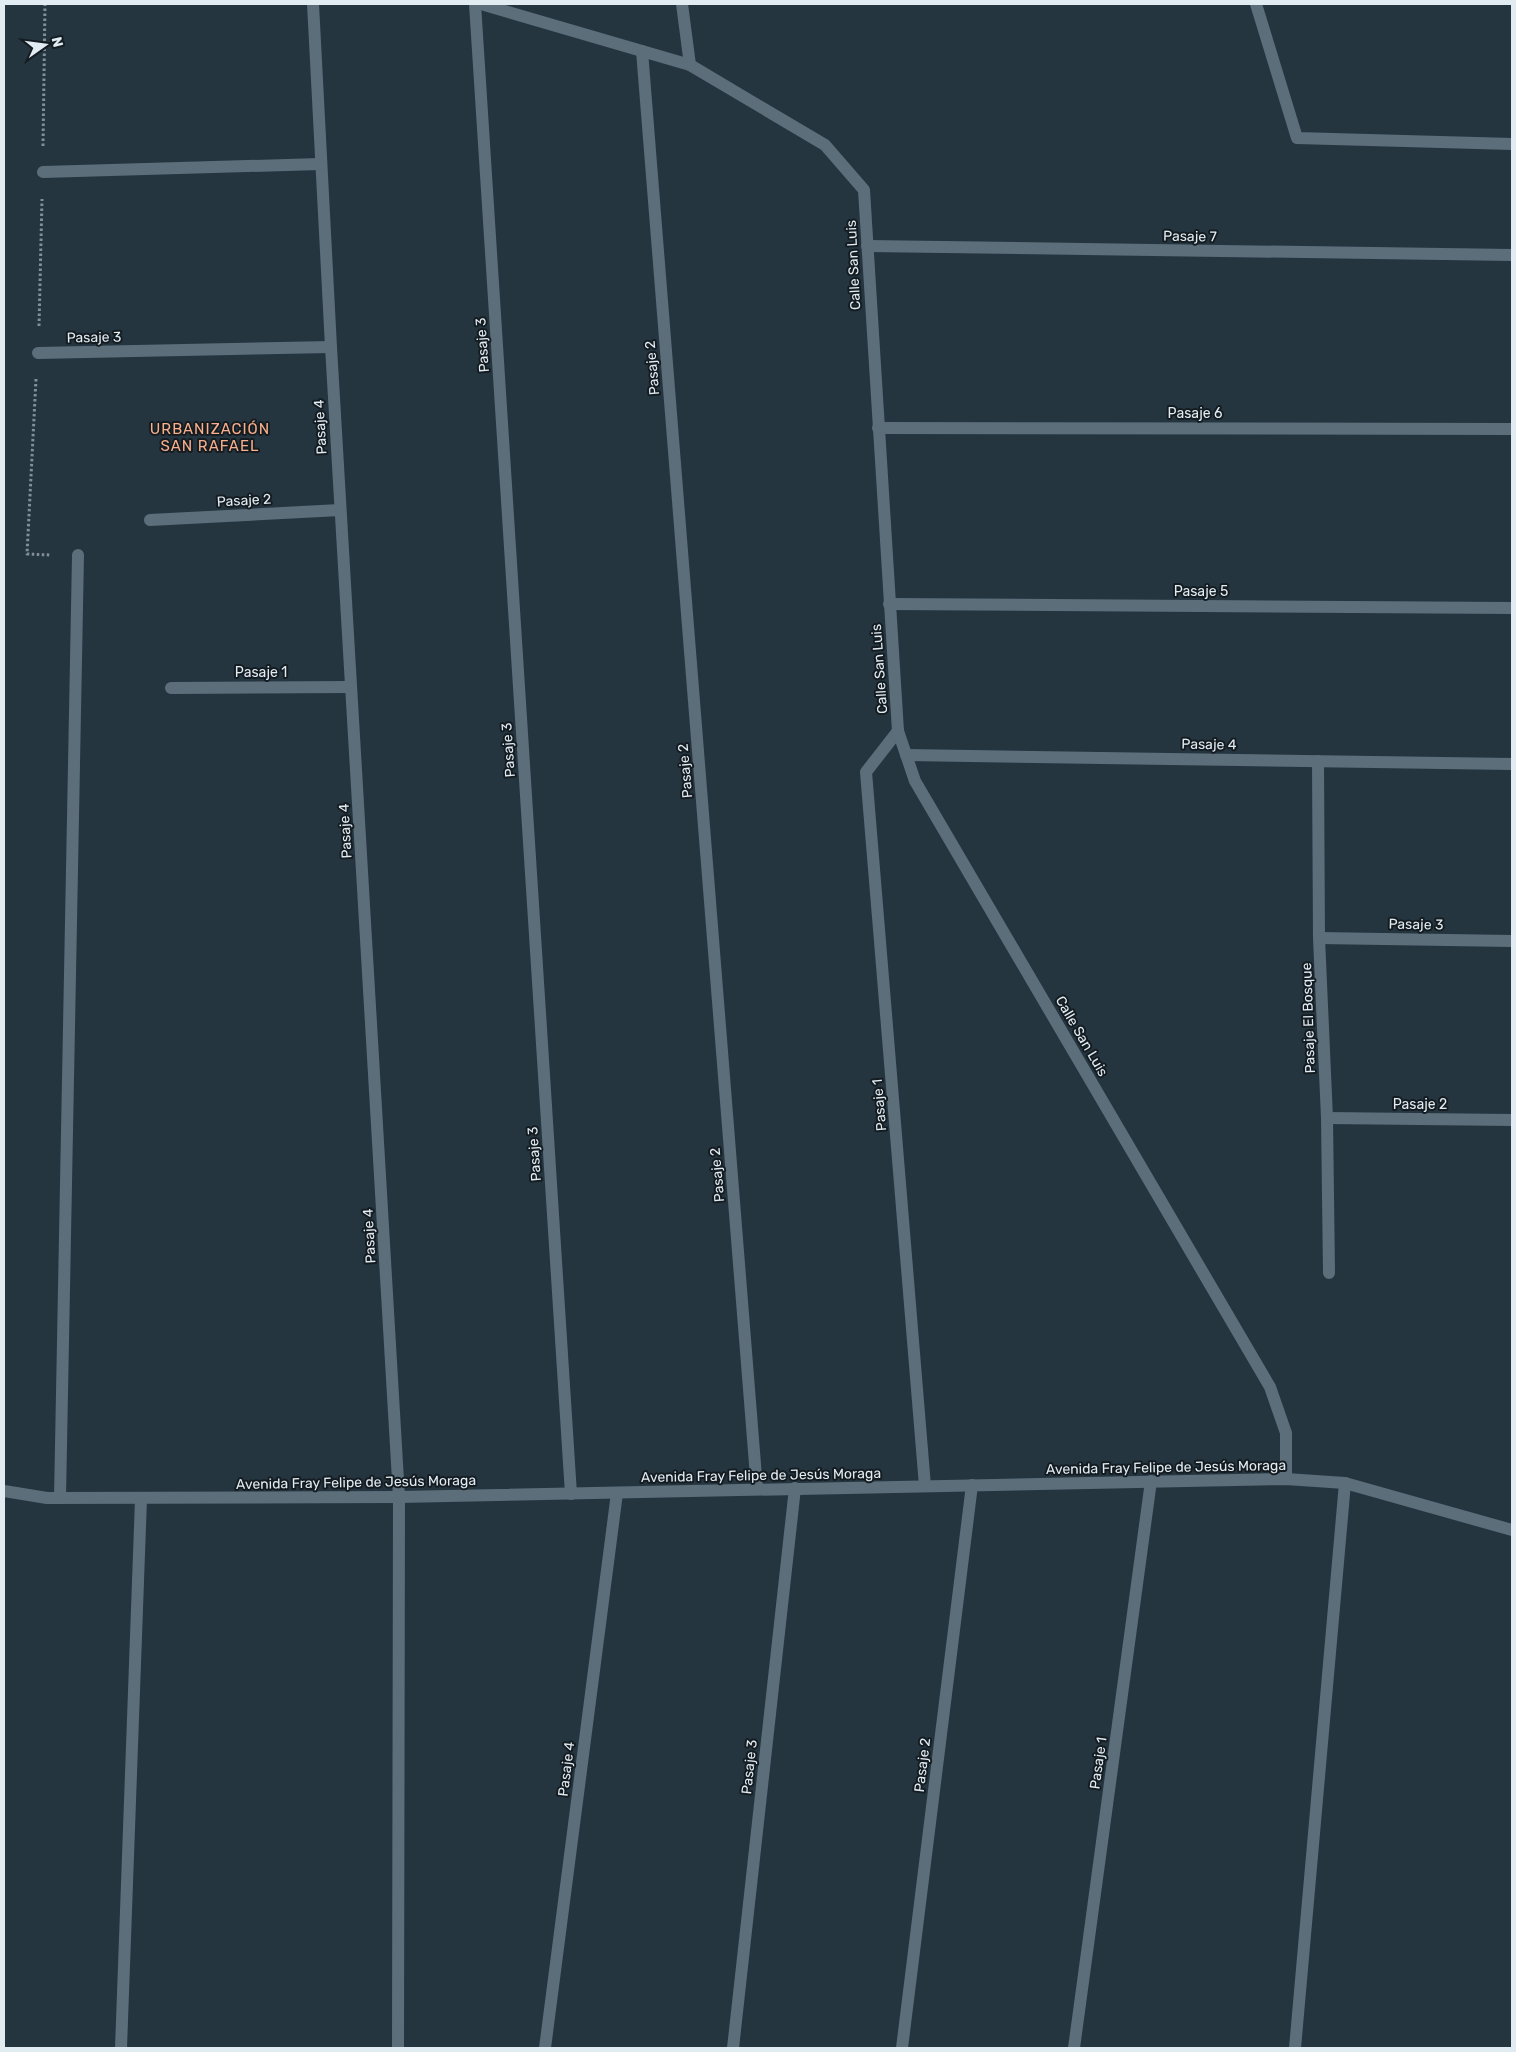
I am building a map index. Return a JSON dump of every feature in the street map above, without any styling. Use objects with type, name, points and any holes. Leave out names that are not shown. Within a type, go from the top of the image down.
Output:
[{"type":"street","name":"Pasaje 4","points":[[313,4],[320,164],[399,1497],[398,2048]]},
{"type":"street","name":"Pasaje 3","points":[[475,4],[571,1494]]},
{"type":"street","name":"Calle San Luis","points":[[481,4],[690,65],[825,145],[864,190],[898,731],[915,781],[1270,1387],[1286,1433],[1286,1479]]},
{"type":"street","points":[[682,4],[690,65]]},
{"type":"street","points":[[1256,4],[1297,138],[1512,144]]},
{"type":"street","name":"Pasaje 2","points":[[642,51],[757,1489]]},
{"type":"street","points":[[43,172],[320,164]]},
{"type":"street","name":"Pasaje 7","points":[[867,246],[1512,255]]},
{"type":"street","name":"Pasaje 3","points":[[38,353],[331,347]]},
{"type":"street","name":"Pasaje 6","points":[[878,428],[1512,429]]},
{"type":"street","name":"Pasaje 2","points":[[150,520],[340,510]]},
{"type":"street","points":[[60,1498],[78,555]]},
{"type":"street","name":"Pasaje 5","points":[[889,604],[1512,608]]},
{"type":"street","name":"Pasaje 1","points":[[171,688],[351,687]]},
{"type":"street","name":"Pasaje 1","points":[[898,731],[866,772],[926,1486]]},
{"type":"street","name":"Pasaje 4","points":[[906,754],[1512,764]]},
{"type":"street","name":"Pasaje El Bosque","points":[[1318,761],[1320,938],[1327,1118],[1329,1273]]},
{"type":"street","name":"Pasaje 3","points":[[1320,938],[1512,940]]},
{"type":"street","name":"Pasaje 2","points":[[1327,1118],[1512,1120]]},
{"type":"street","name":"Avenida Fray Felipe de Jesús Moraga","points":[[4,1492],[60,1498],[399,1497],[1286,1479],[1345,1483],[1512,1530]]},
{"type":"street","name":"Pasaje 1","points":[[1074,2048],[1151,1482]]},
{"type":"street","points":[[1295,2048],[1345,1483]]},
{"type":"street","name":"Pasaje 2","points":[[902,2048],[972,1485]]},
{"type":"street","name":"Pasaje 3","points":[[733,2048],[795,1488]]},
{"type":"street","name":"Pasaje 4","points":[[545,2048],[617,1493]]},
{"type":"street","points":[[121,2048],[140,1499]]},
{"type":"path","points":[[45,4],[38,353],[27,554],[78,555]]},
{"type":"district","name":"URBANIZACIÓN SAN RAFAEL","points":[[210,438]]}]
